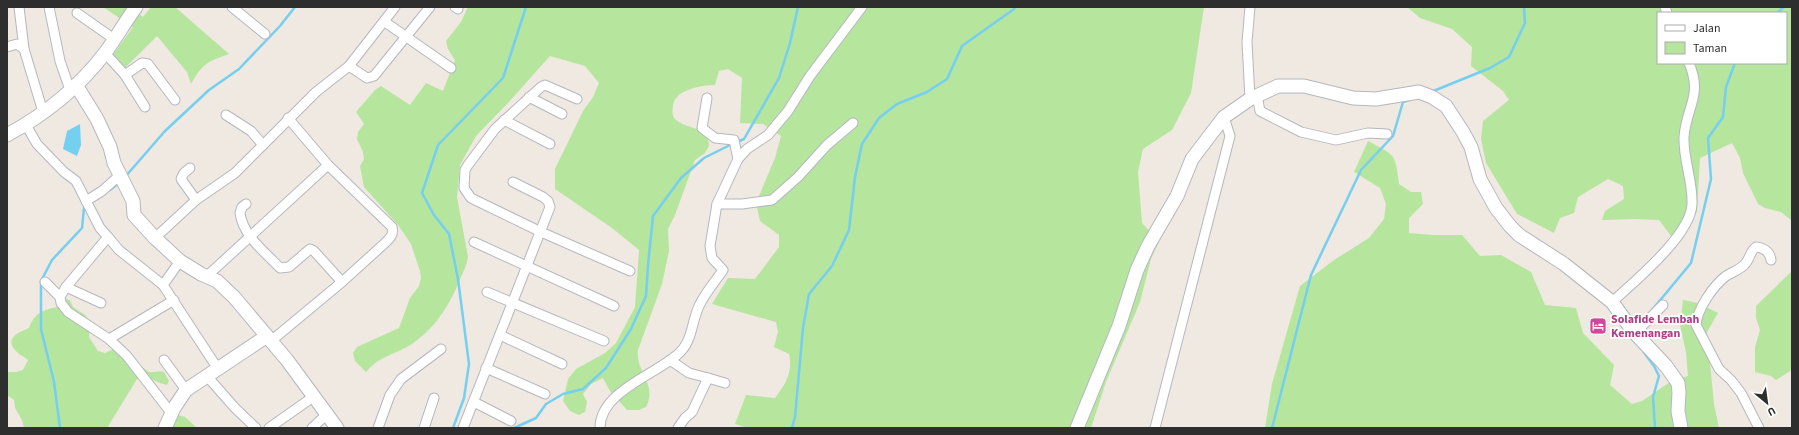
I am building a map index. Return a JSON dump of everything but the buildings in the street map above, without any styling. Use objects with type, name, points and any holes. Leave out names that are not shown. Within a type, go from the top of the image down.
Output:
[{"type":"street","points":[[19,7],[24,49],[43,112]]},
{"type":"street","points":[[49,7],[60,61],[73,87],[104,133],[133,201],[134,215],[155,238],[180,261],[217,281],[234,297],[337,428]]},
{"type":"street","points":[[7,136],[26,125],[73,87],[105,53],[136,7]]},
{"type":"street","points":[[232,7],[265,34]]},
{"type":"street","points":[[155,238],[196,200],[234,173],[288,118],[328,81],[350,66],[395,7]]},
{"type":"street","points":[[350,66],[367,78],[374,76],[430,7]]},
{"type":"street","points":[[600,428],[600,422],[607,407],[617,395],[670,360],[682,351],[687,344],[699,306],[723,270],[712,258],[710,246],[717,204],[738,159],[747,149],[768,135],[788,111],[810,76],[862,7]]},
{"type":"street","points":[[1250,7],[1247,42],[1253,97],[1260,111],[1301,132],[1336,140],[1368,133],[1387,134]]},
{"type":"street","points":[[77,13],[114,39]]},
{"type":"street","points":[[385,22],[451,68]]},
{"type":"street","points":[[7,47],[17,44],[24,49]]},
{"type":"street","points":[[105,53],[124,75],[145,107]]},
{"type":"street","points":[[124,75],[142,63],[148,64],[175,100]]},
{"type":"street","points":[[1612,302],[1678,237],[1689,217],[1692,205],[1692,194],[1684,137],[1686,122],[1696,92],[1696,85],[1689,64]]},
{"type":"street","points":[[577,99],[545,85],[529,97],[495,129],[468,165],[465,170],[464,188],[471,198],[541,232],[630,271]]},
{"type":"street","points":[[1077,428],[1119,326],[1137,270],[1148,246],[1177,196],[1192,159],[1224,117],[1253,97],[1278,86],[1304,86],[1353,98],[1376,99],[1419,92],[1432,97],[1446,106],[1464,132],[1471,147],[1480,179],[1496,208],[1510,226],[1519,235],[1564,264],[1612,302],[1633,330],[1666,366],[1678,383],[1678,412],[1681,428]]},
{"type":"street","points":[[529,97],[562,114]]},
{"type":"street","points":[[707,98],[702,128],[715,138],[735,144],[738,159]]},
{"type":"street","points":[[226,115],[251,131],[263,145]]},
{"type":"street","points":[[1155,428],[1230,136],[1224,117]]},
{"type":"street","points":[[168,424],[180,397],[186,390],[212,372],[268,339],[342,282],[392,236],[392,227],[328,165],[288,118]]},
{"type":"street","points":[[504,120],[550,144]]},
{"type":"street","points":[[717,204],[742,204],[772,200],[798,177],[827,145],[853,123]]},
{"type":"street","points":[[26,125],[37,144],[64,172],[76,182],[100,228],[120,250],[163,285],[174,300],[212,372],[235,408],[256,428]]},
{"type":"street","points":[[207,276],[328,165]]},
{"type":"street","points":[[190,168],[184,173],[181,179],[196,200]]},
{"type":"street","points":[[88,203],[102,191],[122,178]]},
{"type":"street","points":[[463,428],[550,207],[548,201],[513,182]]},
{"type":"street","points":[[246,204],[242,207],[240,213],[241,219],[250,236],[280,268],[288,267],[310,249],[314,251],[342,282]]},
{"type":"street","points":[[60,297],[66,286],[108,237]]},
{"type":"street","points":[[474,242],[528,265],[614,306]]},
{"type":"street","points":[[1759,428],[1741,393],[1731,380],[1719,369],[1696,325],[1696,317],[1708,296],[1726,276],[1745,264],[1754,248],[1762,248],[1767,251],[1771,256],[1771,260]]},
{"type":"street","points":[[163,285],[180,261]]},
{"type":"street","points":[[45,282],[60,297],[64,309],[109,338],[127,356],[168,424]]},
{"type":"street","points":[[66,286],[101,303]]},
{"type":"street","points":[[487,292],[604,341]]},
{"type":"street","points":[[109,338],[174,300]]},
{"type":"street","points":[[1633,330],[1663,305]]},
{"type":"street","points":[[500,335],[562,364]]},
{"type":"street","points":[[378,428],[390,395],[401,379],[441,349]]},
{"type":"street","points":[[164,360],[186,390]]},
{"type":"street","points":[[670,360],[689,373],[725,383]]},
{"type":"street","points":[[486,368],[545,394]]},
{"type":"street","points":[[678,428],[685,418],[692,412],[708,378]]},
{"type":"street","points":[[271,428],[313,397]]},
{"type":"street","points":[[424,428],[434,398]]},
{"type":"street","points":[[474,402],[511,421]]},
{"type":"street","points":[[312,428],[326,415]]},
{"type":"green space","points":[[103,7],[131,7],[143,17],[151,7],[175,7],[229,54],[210,61],[202,67],[191,84],[187,72],[157,36],[125,68],[113,55],[133,27]]},
{"type":"green space","points":[[468,7],[1204,7],[1191,93],[1172,130],[1143,149],[1138,172],[1142,223],[1159,242],[1151,259],[1140,302],[1106,382],[1091,428],[748,428],[735,424],[746,395],[775,398],[788,378],[790,360],[789,354],[774,347],[778,332],[776,322],[712,304],[728,278],[755,279],[779,247],[779,235],[760,221],[756,203],[775,158],[781,136],[763,124],[740,123],[742,78],[728,69],[719,71],[715,85],[696,87],[678,96],[674,101],[672,112],[675,119],[685,125],[701,131],[708,140],[709,146],[705,153],[695,160],[675,215],[668,229],[669,251],[662,284],[638,350],[638,358],[649,391],[649,399],[646,407],[639,410],[627,410],[610,391],[603,378],[591,384],[583,394],[587,402],[585,412],[579,415],[570,411],[563,401],[568,379],[576,369],[605,353],[616,343],[635,307],[639,250],[612,228],[555,189],[555,169],[583,111],[593,97],[599,83],[585,66],[550,56],[476,136],[460,165],[457,197],[468,257],[452,298],[433,325],[417,341],[375,363],[366,372],[355,361],[353,353],[357,347],[399,328],[410,298],[419,286],[421,278],[411,244],[398,225],[364,187],[360,166],[364,159],[363,152],[357,139],[358,132],[364,124],[356,112],[375,90],[381,86],[410,105],[426,83],[443,91],[455,60],[448,49],[446,41],[461,22]]},
{"type":"green space","points":[[1407,7],[1792,7],[1792,221],[1781,212],[1765,208],[1758,204],[1743,173],[1740,158],[1732,143],[1700,158],[1697,212],[1671,236],[1659,220],[1602,220],[1605,211],[1624,199],[1623,186],[1608,179],[1578,197],[1574,213],[1560,218],[1554,233],[1517,214],[1486,163],[1481,139],[1483,121],[1509,100],[1503,91],[1471,66],[1472,47],[1452,29],[1420,18]]},
{"type":"green space","points":[[1368,141],[1392,156],[1395,161],[1399,184],[1411,192],[1421,192],[1423,204],[1409,218],[1409,233],[1462,235],[1480,256],[1501,255],[1531,272],[1545,305],[1576,308],[1583,333],[1614,365],[1610,385],[1632,404],[1642,401],[1673,380],[1688,376],[1686,352],[1680,325],[1683,300],[1698,303],[1718,313],[1707,332],[1714,404],[1719,428],[1265,428],[1272,384],[1300,286],[1334,260],[1369,238],[1384,219],[1386,204],[1380,188],[1354,172]]},
{"type":"green space","points":[[1792,271],[1792,370],[1776,380],[1771,376],[1755,372],[1755,347],[1760,330],[1756,318],[1756,306]]},
{"type":"green space","points":[[66,299],[70,300],[73,307],[85,315],[91,323],[89,337],[98,351],[105,353],[116,348],[149,372],[164,372],[169,381],[167,385],[149,378],[137,379],[107,428],[24,428],[22,420],[15,408],[14,400],[7,395],[7,372],[23,370],[28,360],[19,354],[14,348],[12,340],[16,334],[29,328],[31,322],[38,314],[51,308],[63,306]]},
{"type":"green space","points":[[178,415],[185,417],[197,428],[171,428]]},
{"type":"water","points":[[80,124],[81,145],[77,156],[63,149],[67,131]]},
{"type":"waterway","points":[[125,177],[165,131],[209,90],[239,69],[280,26],[295,7]]},
{"type":"waterway","points":[[453,428],[464,398],[469,364],[458,279],[449,234],[434,215],[422,193],[438,145],[503,78],[526,7]]},
{"type":"waterway","points":[[737,142],[744,139],[779,78],[790,43],[798,7]]},
{"type":"waterway","points":[[792,428],[795,417],[803,328],[809,294],[832,266],[849,230],[855,177],[862,144],[879,118],[897,104],[927,92],[947,79],[962,46],[1015,7]]},
{"type":"waterway","points":[[1431,92],[1490,68],[1509,57],[1525,23],[1524,7]]},
{"type":"waterway","points":[[1778,12],[1784,7]]},
{"type":"waterway","points":[[1652,310],[1691,263],[1711,179],[1708,138],[1723,117],[1726,87],[1735,64]]},
{"type":"waterway","points":[[1272,428],[1311,275],[1361,170],[1393,136],[1403,102],[1409,100]]},
{"type":"waterway","points":[[514,428],[536,418],[546,404],[563,394],[583,389],[606,368],[631,329],[646,296],[653,216],[681,178],[704,158],[732,144]]},
{"type":"waterway","points":[[110,190],[119,183]]},
{"type":"waterway","points":[[60,428],[54,382],[41,329],[41,281],[52,260],[82,228],[84,208],[86,206]]},
{"type":"waterway","points":[[1643,351],[1659,376],[1653,397],[1655,428]]},
{"type":"place","name":"Solafide Lembah Kemenangan","points":[[1598,326]]}]
